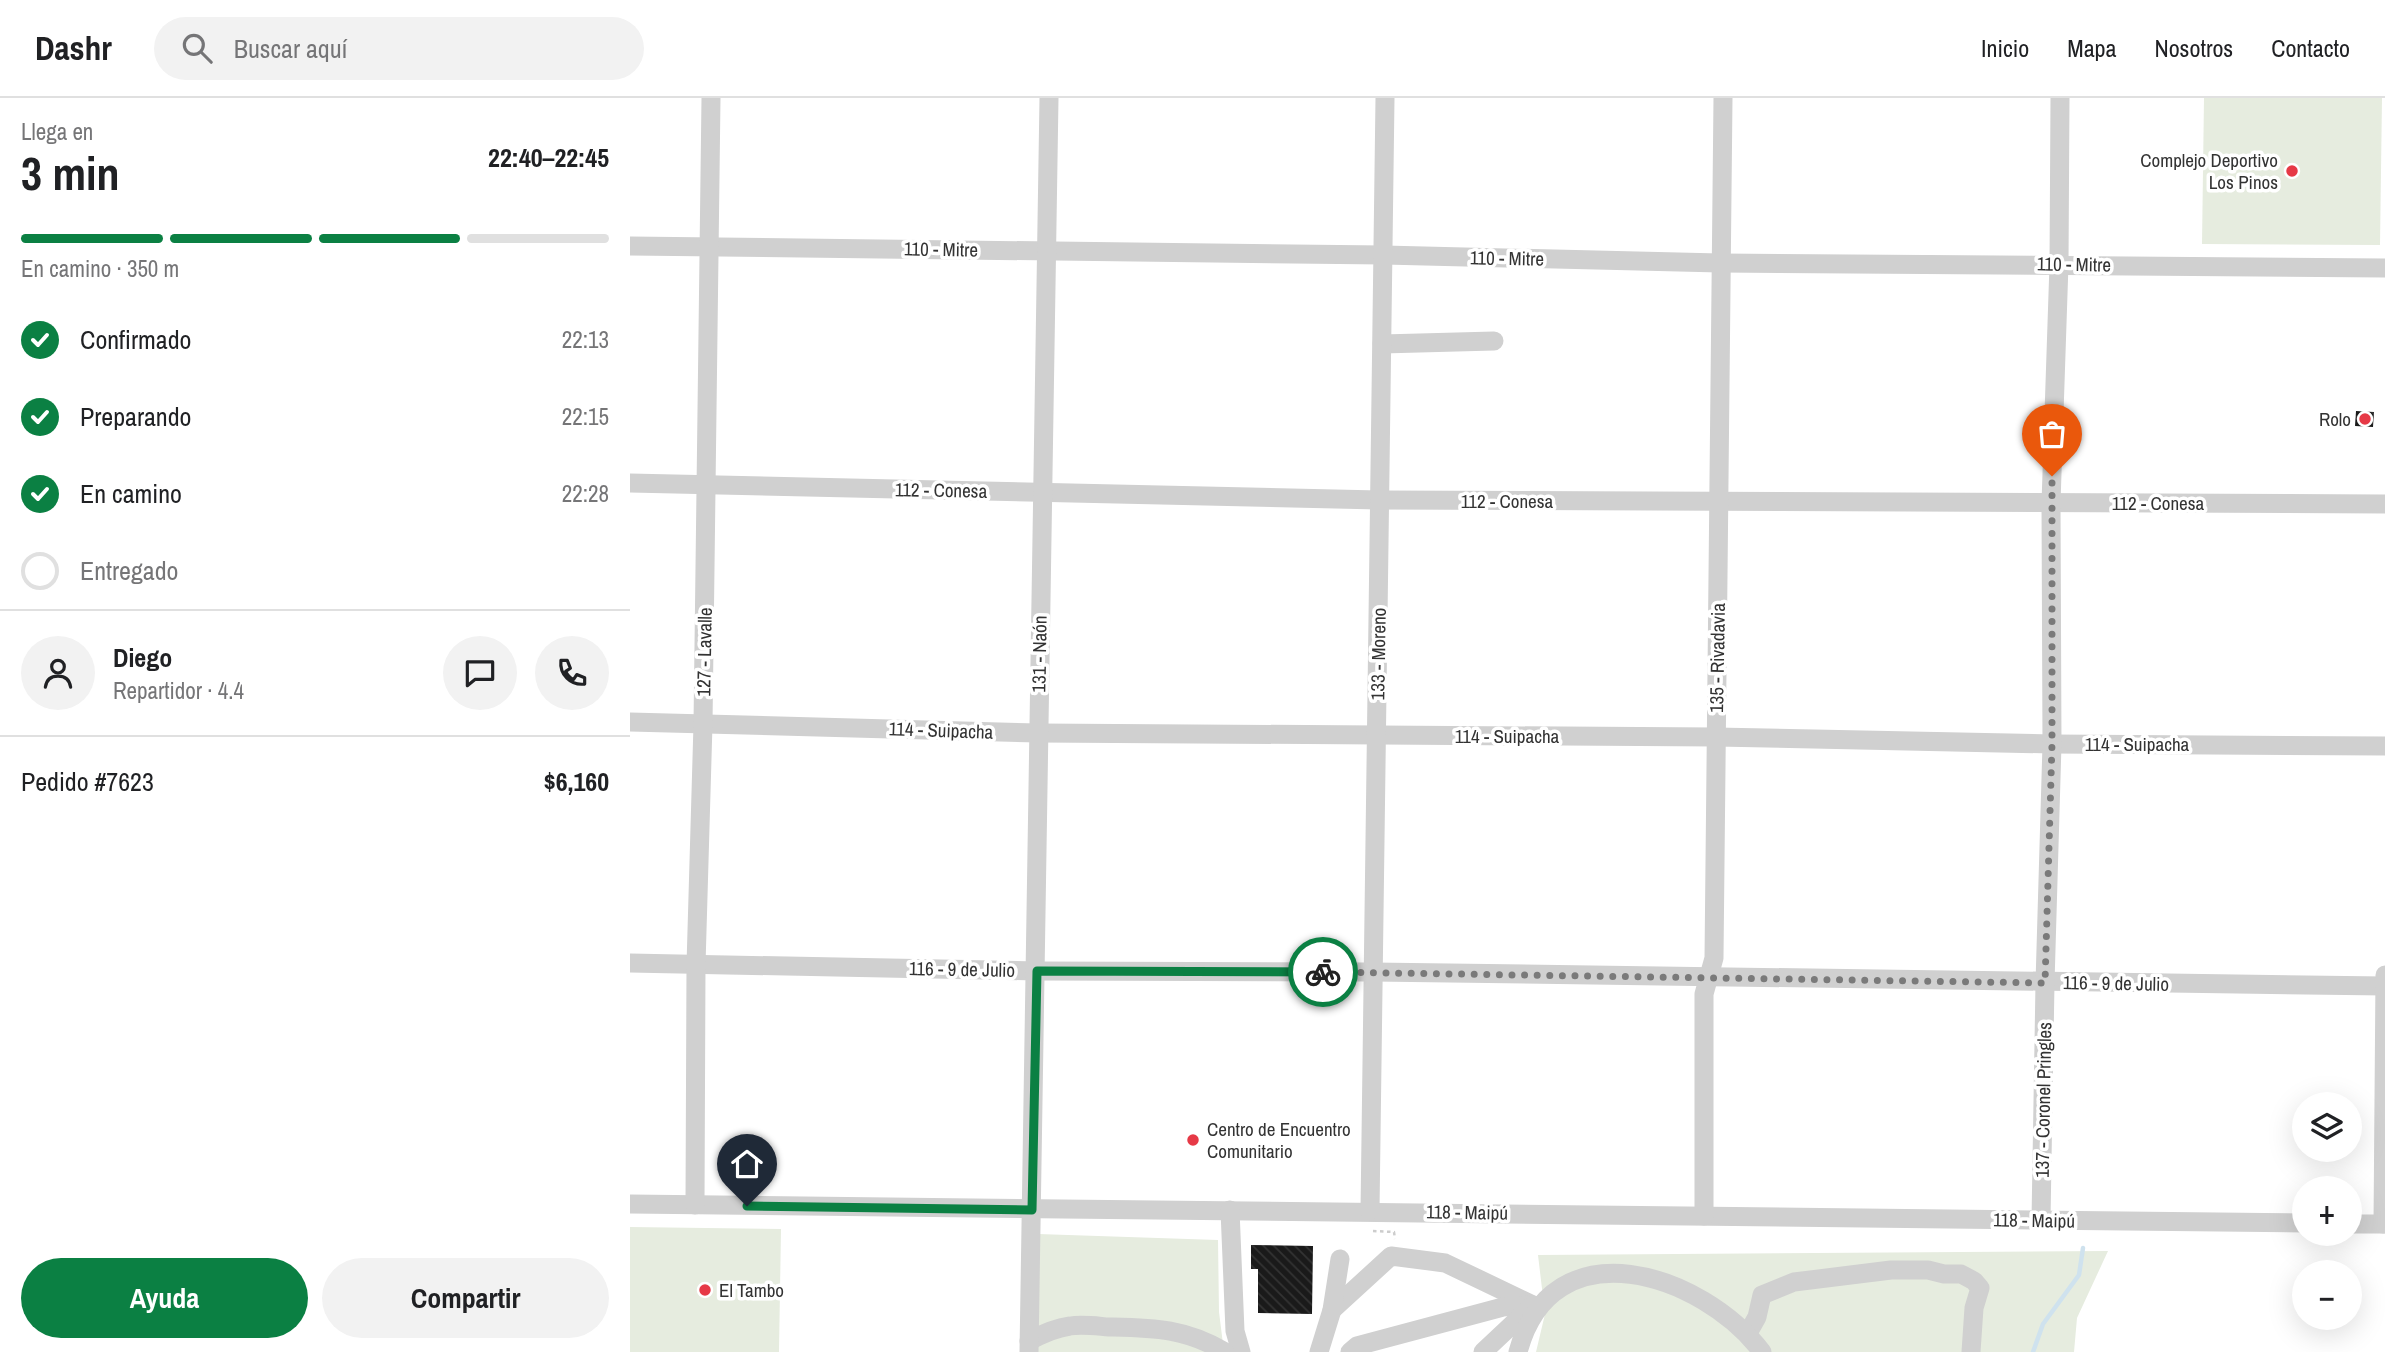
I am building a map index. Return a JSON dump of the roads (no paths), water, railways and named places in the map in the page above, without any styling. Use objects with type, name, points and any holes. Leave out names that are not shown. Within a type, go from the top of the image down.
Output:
[{"type":"street","name":"127 - Lavalle","points":[[695,1205],[696,965],[703,724],[711,98]]},
{"type":"street","name":"131 - Naón","points":[[1029,1347],[1037,971],[1040,492],[1049,98]]},
{"type":"street","name":"133 - Moreno","points":[[1370,1211],[1385,98]]},
{"type":"street","name":"135 - Rivadavia","points":[[1704,1216],[1704,994],[1714,958],[1723,98]]},
{"type":"street","name":"137 - Coronel Pringles","points":[[2041,1220],[2052,744],[2051,503],[2059,264],[2060,98]]},
{"type":"street","name":"110 - Mitre","points":[[630,246],[1384,255],[1720,263],[2385,268]]},
{"type":"street","points":[[1382,344],[1494,341]]},
{"type":"street","name":"112 - Conesa","points":[[630,483],[1379,500],[2385,504]]},
{"type":"street","name":"114 - Suipacha","points":[[630,722],[1038,733],[1716,737],[2052,744],[2385,746]]},
{"type":"street","name":"116 - 9 de Julio","points":[[630,963],[1037,971],[1373,972],[2385,986]]},
{"type":"street","points":[[2362,1223],[2384,1224],[2385,975]]},
{"type":"street","name":"118 - Maipú","points":[[630,1204],[2292,1223]]},
{"type":"street","points":[[1230,1210],[1235,1331],[1241,1352]]},
{"type":"street","points":[[1332,1310],[1391,1256],[1445,1263],[1536,1306]]},
{"type":"street","points":[[1319,1352],[1332,1310],[1340,1259]]},
{"type":"street","points":[[1748,1333],[1757,1317],[1762,1295],[1794,1282],[1891,1270],[1928,1270],[1961,1274],[1974,1281],[1980,1289],[1974,1308],[1970,1352]]},
{"type":"street","points":[[1483,1352],[1536,1306],[1573,1281],[1597,1274],[1634,1273],[1649,1276],[1693,1295],[1748,1333],[1762,1352]]},
{"type":"street","points":[[1350,1352],[1357,1346],[1503,1307],[1536,1306]]},
{"type":"street","points":[[1518,1352],[1536,1306]]},
{"type":"street","points":[[1029,1347],[1050,1330],[1071,1325],[1177,1331],[1194,1336],[1225,1352]]},
{"type":"waterway","points":[[2033,1352],[2043,1324],[2079,1275],[2083,1248]]},
{"type":"place","name":"Complejo Deportivo Los Pinos","points":[[2292,171]]},
{"type":"place","name":"Rolo","points":[[2365,419]]},
{"type":"place","name":"Centro de Encuentro Comunitario","points":[[1193,1140]]},
{"type":"place","name":"El Tambo","points":[[705,1290]]}]
